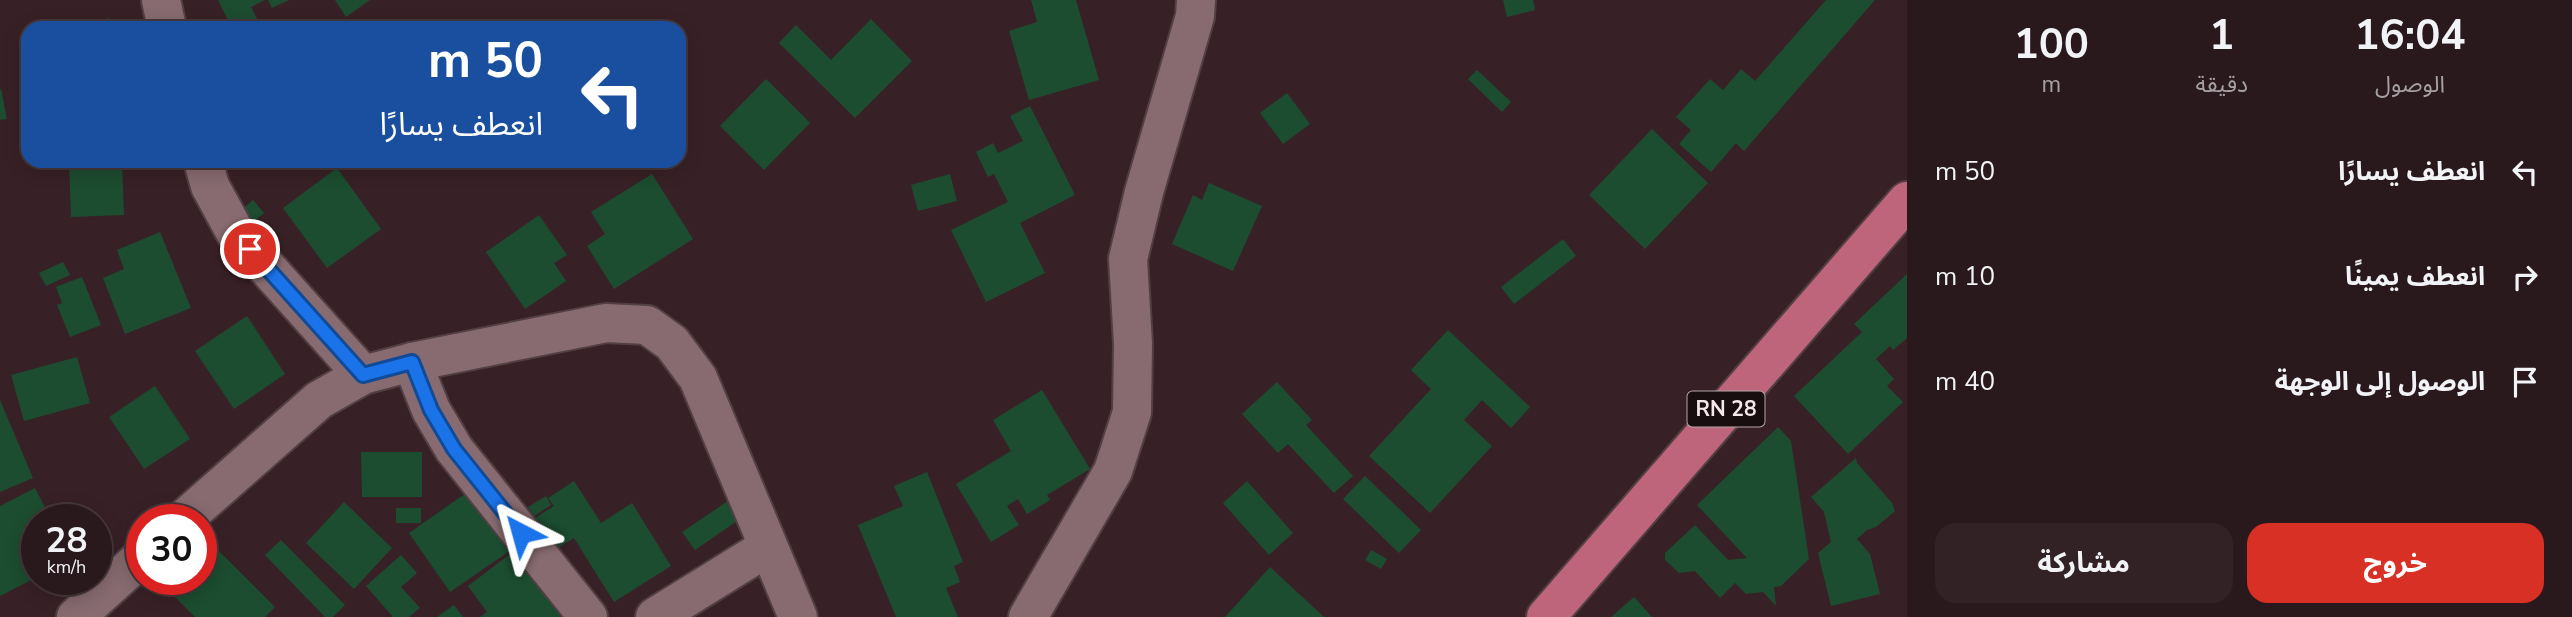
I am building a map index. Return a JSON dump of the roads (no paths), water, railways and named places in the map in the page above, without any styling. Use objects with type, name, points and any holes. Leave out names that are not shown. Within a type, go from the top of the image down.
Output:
[{"type":"main road","name":"RN 28","points":[[1546,617],[1907,201]]},
{"type":"street","points":[[161,0],[166,21]]},
{"type":"street","points":[[1028,617],[1113,471],[1132,412],[1133,344],[1128,259],[1144,192],[1195,16],[1196,0]]},
{"type":"street","points":[[205,168],[210,186],[235,232],[363,375]]},
{"type":"street","points":[[201,504],[319,400],[363,375],[412,362],[606,323],[647,326],[672,343],[698,378],[798,617]]},
{"type":"street","points":[[412,362],[431,410],[454,449],[589,617]]},
{"type":"street","points":[[655,617],[768,547]]},
{"type":"street","points":[[76,617],[126,572]]}]
